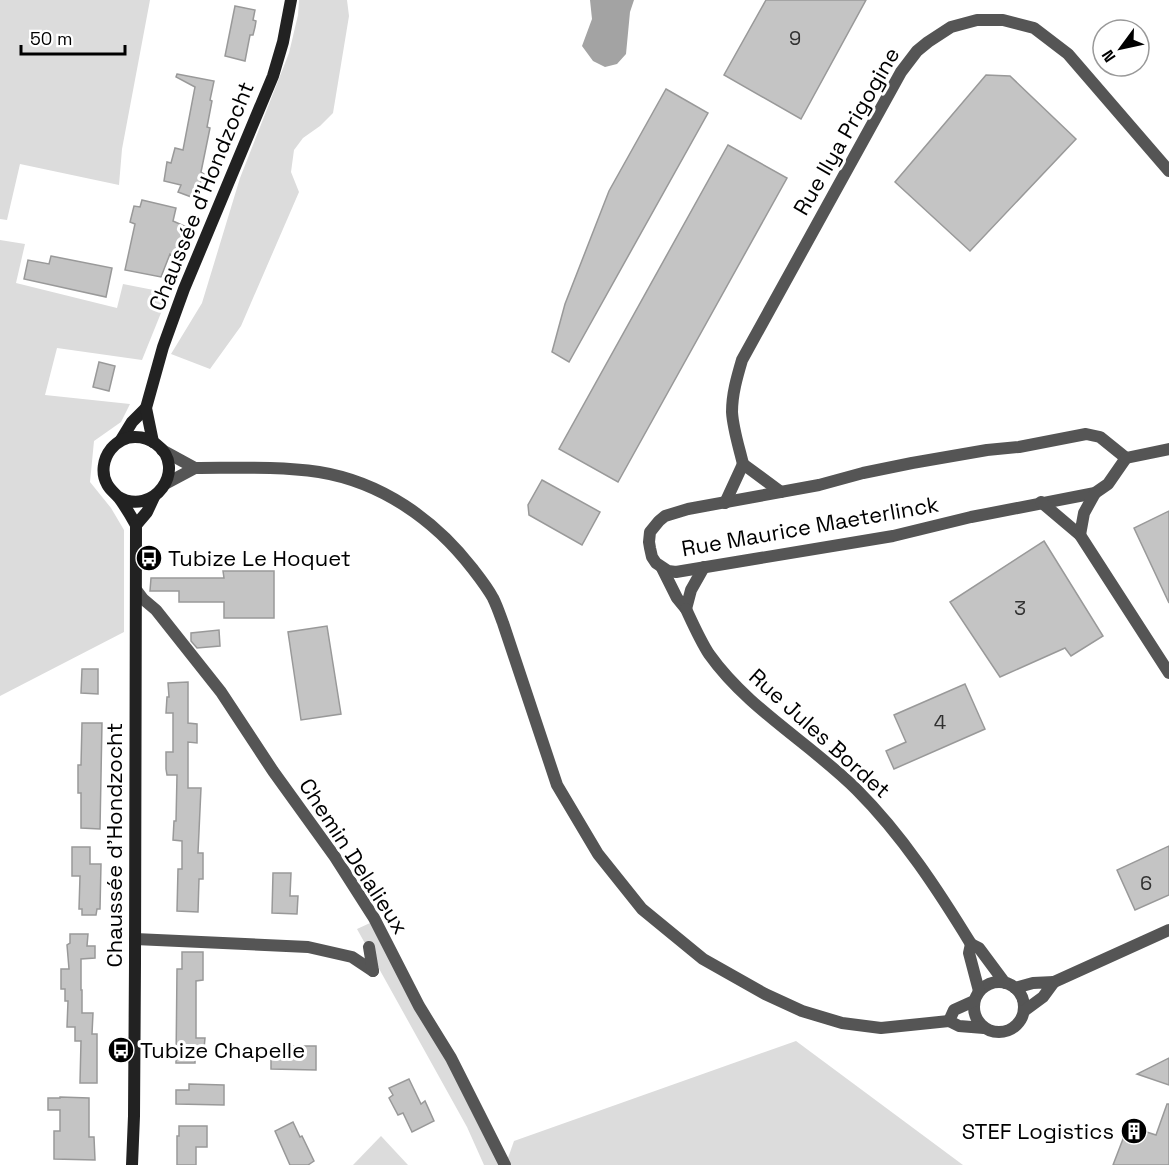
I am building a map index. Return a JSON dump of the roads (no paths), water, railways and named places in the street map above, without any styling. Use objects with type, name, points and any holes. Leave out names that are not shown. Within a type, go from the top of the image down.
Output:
[{"type":"main road","name":"Chaussée d'Hondzocht","points":[[146,408],[163,347],[181,299],[273,76],[283,42],[291,0]]},
{"type":"main road","points":[[121,440],[132,422],[146,408],[158,446]]},
{"type":"main road","points":[[117,496],[123,500],[146,501],[164,487],[169,465],[166,455],[158,446],[141,437],[121,440],[113,446],[107,454],[104,475],[107,484],[136,525],[147,512],[153,497]]},
{"type":"main road","name":"Chaussée d'Hondzocht","points":[[132,1165],[136,525]]},
{"type":"street","name":"Rue Ilya Prigogine","points":[[743,464],[732,412],[735,385],[742,360],[901,72],[917,51],[928,42],[951,27],[978,20],[1003,20],[1034,28],[1068,54],[1169,171]]},
{"type":"street","name":"Rue Maurice Maeterlinck","points":[[1095,493],[1041,502],[893,536],[676,572],[662,568],[652,557],[649,542],[650,532],[658,521],[665,516],[688,509],[819,485],[912,463],[1019,447],[1086,434],[1100,437],[1126,458]]},
{"type":"street","points":[[158,446],[195,468]]},
{"type":"street","points":[[1080,535],[1084,513],[1095,493],[1108,484],[1126,458],[1169,449]]},
{"type":"street","points":[[725,503],[743,464],[781,492]]},
{"type":"street","points":[[165,484],[195,468],[297,470],[322,473],[365,485],[394,499],[440,531],[456,547],[493,598],[504,623],[557,785],[597,854],[642,909],[703,959],[765,994],[802,1011],[842,1023],[881,1028],[949,1021],[959,1026],[984,1028],[996,1033],[1009,1031],[1019,1023],[1024,1011],[1023,998],[1010,985]]},
{"type":"street","points":[[1041,502],[1080,535],[1169,673]]},
{"type":"street","points":[[686,609],[691,590],[704,567]]},
{"type":"street","name":"Rue Jules Bordet","points":[[662,568],[709,653],[736,686],[858,791],[919,865],[971,944],[979,948],[1010,985]]},
{"type":"street","name":"Chemin Delalieux","points":[[137,591],[156,610],[221,692],[273,771],[335,857],[374,918],[419,1006],[451,1059],[505,1165]]},
{"type":"street","points":[[949,1021],[954,1010],[977,996],[991,983],[1010,985],[1054,982],[1169,930]]},
{"type":"street","points":[[135,939],[308,947],[352,957],[373,971],[369,946]]},
{"type":"street","points":[[971,944],[969,953],[977,996],[975,1016],[984,1028]]},
{"type":"street","points":[[1024,1011],[1043,997],[1054,982]]},
{"type":"place","name":"Tubize Le Hoquet","points":[[149,558]]},
{"type":"place","name":"Tubize Chapelle","points":[[121,1050]]},
{"type":"place","name":"STEF Logistics","points":[[1134,1131]]}]
